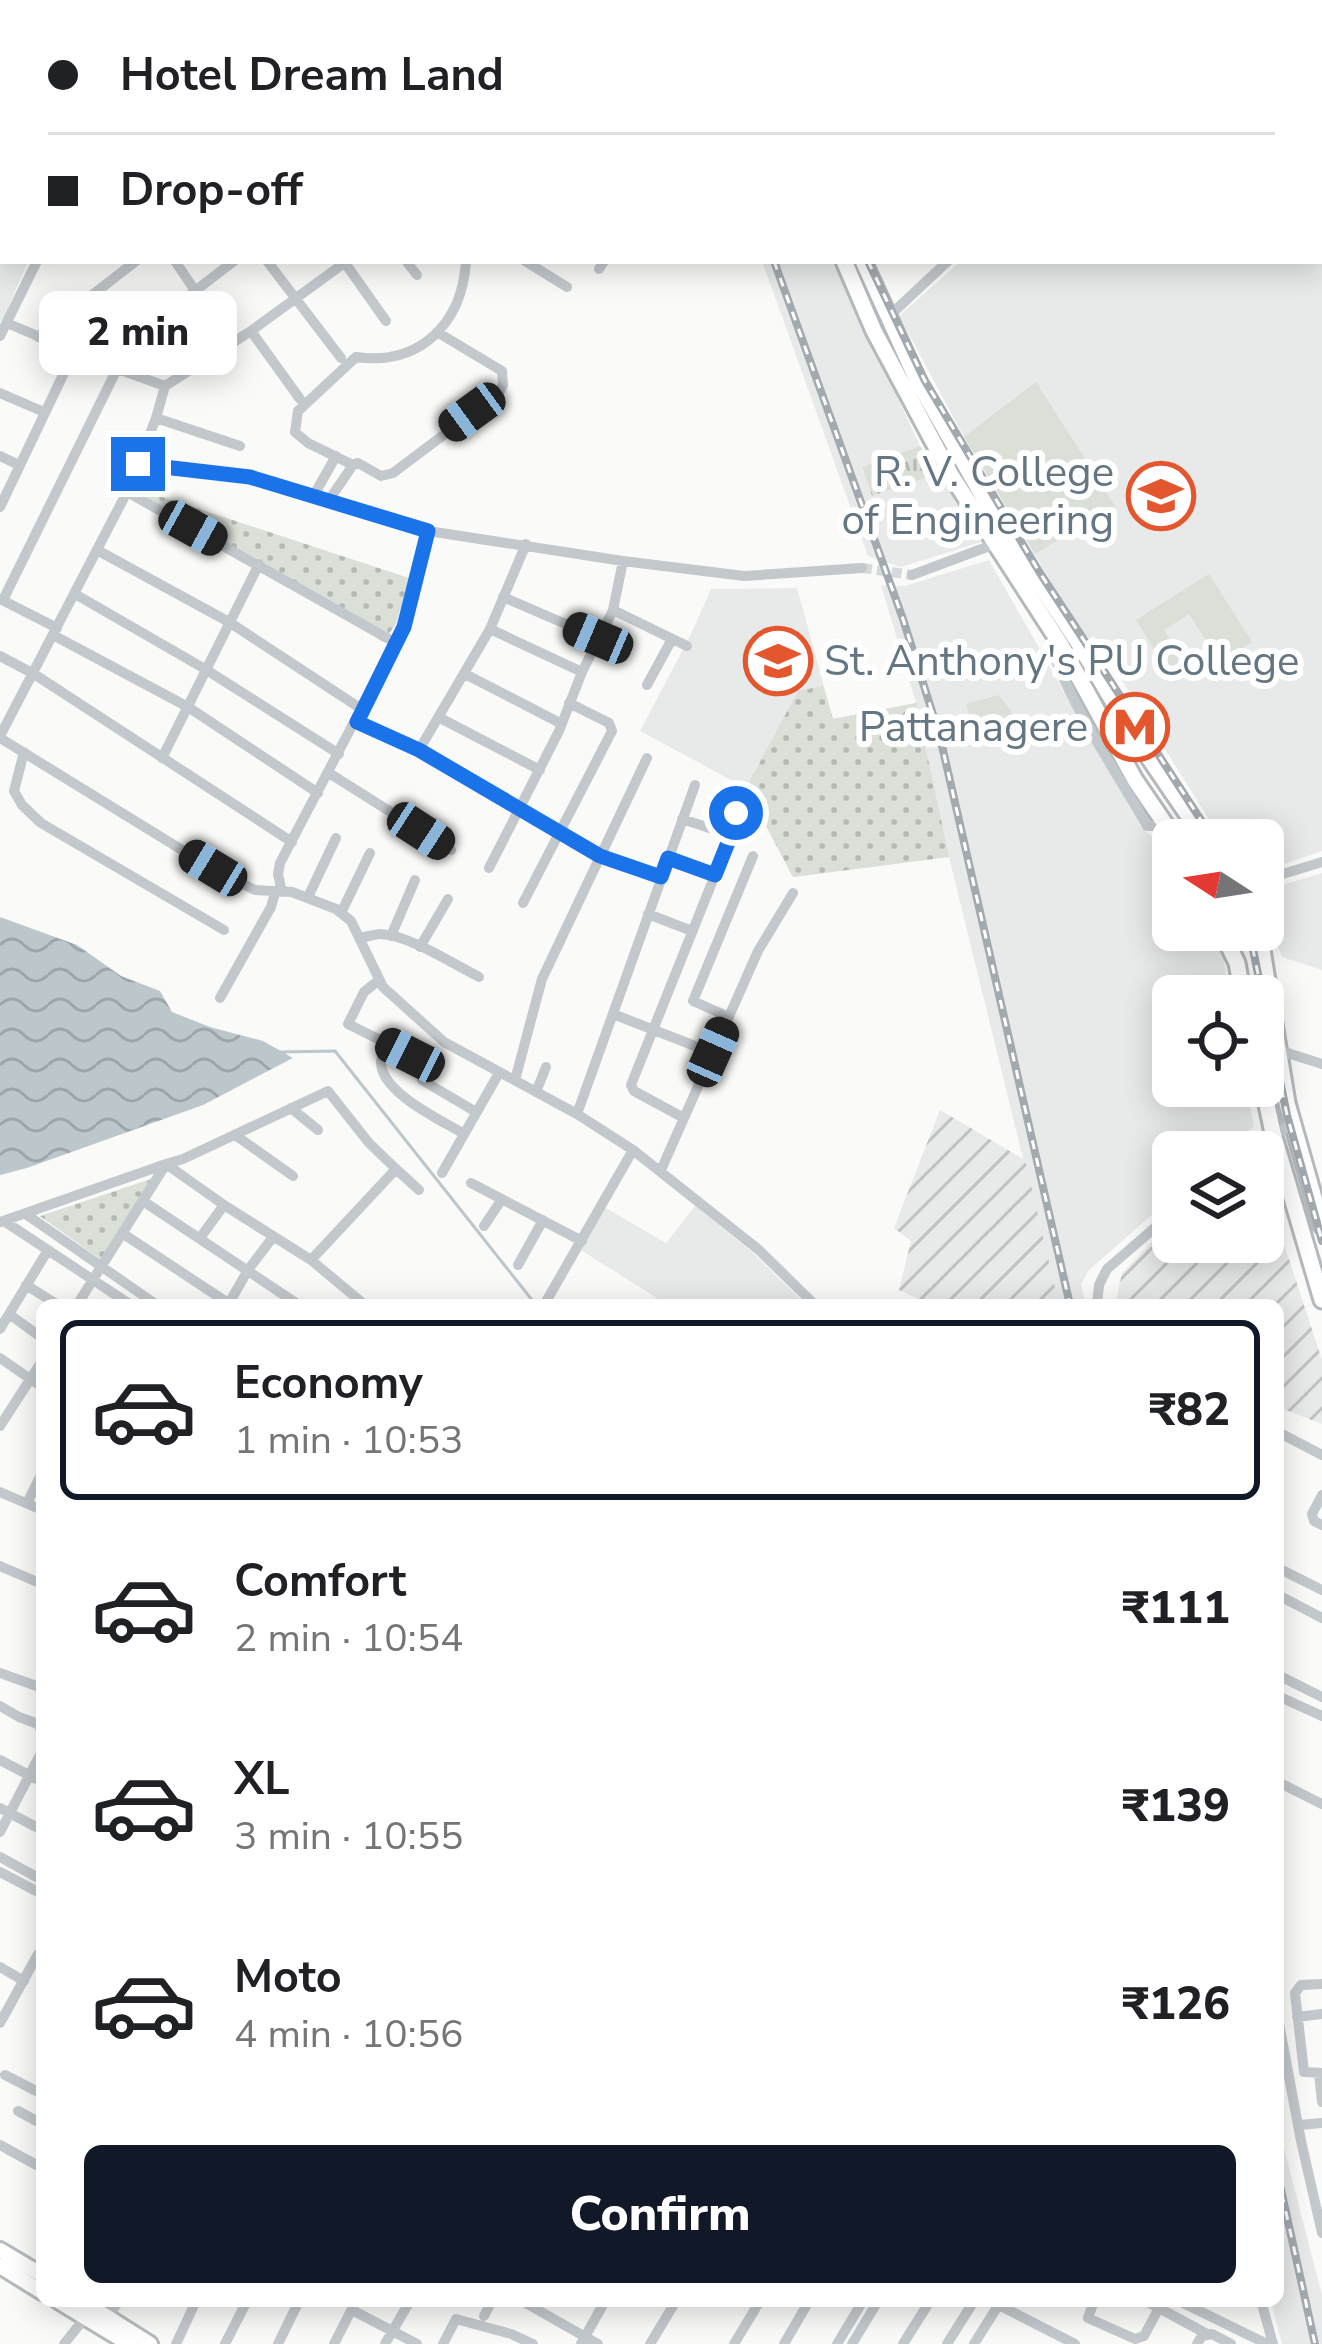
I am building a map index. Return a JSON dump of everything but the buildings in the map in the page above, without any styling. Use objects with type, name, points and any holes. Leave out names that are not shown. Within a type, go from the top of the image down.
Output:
[{"type":"highway","points":[[845,264],[905,393],[951,476],[1063,650],[1135,780],[1162,819]]},
{"type":"highway","points":[[864,264],[917,380],[994,516],[1191,819]]},
{"type":"highway","points":[[1284,1082],[1322,1226]]},
{"type":"highway","points":[[1284,1170],[1322,1300]]},
{"type":"main road","points":[[0,2250],[36,2271]]},
{"type":"main road","points":[[0,2266],[36,2287]]},
{"type":"main road","points":[[86,2309],[151,2344]]},
{"type":"main road","points":[[86,2309],[129,2344]]},
{"type":"street","points":[[38,337],[132,264]]},
{"type":"street","points":[[177,264],[194,290]]},
{"type":"street","points":[[101,363],[230,264]]},
{"type":"street","points":[[269,264],[341,358]]},
{"type":"street","points":[[343,264],[251,332],[165,386],[127,492],[0,737],[255,890],[308,897],[341,913],[351,920],[382,987],[444,1042],[633,1150],[760,1250],[808,1299]]},
{"type":"street","points":[[347,264],[386,321]]},
{"type":"street","points":[[408,264],[417,275]]},
{"type":"street","points":[[352,465],[298,436],[298,412],[356,357],[411,353],[437,332],[458,303],[466,264]]},
{"type":"street","points":[[530,264],[567,287]]},
{"type":"street","points":[[887,319],[945,264]]},
{"type":"street","points":[[0,335],[34,267]]},
{"type":"street","points":[[7,323],[165,386]]},
{"type":"street","points":[[251,332],[299,398]]},
{"type":"street","points":[[329,500],[352,465],[358,463],[381,476],[393,473],[498,394],[502,371],[437,332]]},
{"type":"street","points":[[1,504],[74,352]]},
{"type":"street","points":[[117,369],[2,600],[188,707],[318,793]]},
{"type":"street","points":[[0,393],[44,412]]},
{"type":"street","points":[[156,418],[240,446]]},
{"type":"street","points":[[0,456],[19,466]]},
{"type":"street","points":[[314,495],[336,456]]},
{"type":"street","points":[[138,464],[250,477],[428,531],[622,561],[744,576],[862,568]]},
{"type":"street","points":[[127,492],[396,643]]},
{"type":"street","points":[[220,998],[278,893],[280,863],[404,627],[428,531]]},
{"type":"street","points":[[419,750],[490,629],[526,544]]},
{"type":"street","points":[[912,575],[995,544]]},
{"type":"street","points":[[97,550],[229,622],[360,716],[519,810],[600,856],[661,877]]},
{"type":"street","points":[[489,868],[613,610],[622,561]]},
{"type":"street","points":[[162,758],[259,564]]},
{"type":"street","points":[[75,594],[339,754]]},
{"type":"street","points":[[503,597],[598,638]]},
{"type":"street","points":[[613,610],[687,646]]},
{"type":"street","points":[[490,629],[582,672]]},
{"type":"street","points":[[647,685],[672,639]]},
{"type":"street","points":[[0,656],[292,842]]},
{"type":"street","points":[[465,674],[562,724]]},
{"type":"street","points":[[523,903],[612,731],[609,723],[569,703]]},
{"type":"street","points":[[440,718],[540,770]]},
{"type":"street","points":[[24,752],[14,791],[41,824],[224,930]]},
{"type":"street","points":[[515,1080],[542,979],[646,758]]},
{"type":"street","points":[[329,773],[451,850]]},
{"type":"street","points":[[577,1114],[695,785]]},
{"type":"street","points":[[684,1118],[631,1085],[736,813]]},
{"type":"street","points":[[682,819],[731,835]]},
{"type":"street","points":[[308,897],[336,838]]},
{"type":"street","points":[[341,913],[370,853]]},
{"type":"street","points":[[729,1017],[693,1001],[753,856]]},
{"type":"street","points":[[668,858],[715,875]]},
{"type":"street","points":[[1284,874],[1322,862]]},
{"type":"street","points":[[391,936],[415,880]]},
{"type":"street","points":[[661,1170],[765,937],[793,893]]},
{"type":"street","points":[[420,947],[448,899]]},
{"type":"street","points":[[648,914],[692,931]]},
{"type":"street","points":[[359,938],[391,936],[479,977]]},
{"type":"street","points":[[379,980],[364,992],[348,1024],[410,1055]]},
{"type":"street","points":[[613,1014],[713,1052]]},
{"type":"street","points":[[387,1044],[381,1063],[389,1084],[464,1134]]},
{"type":"street","points":[[1284,1052],[1322,1064]]},
{"type":"street","points":[[536,1092],[546,1066]]},
{"type":"street","points":[[442,1173],[499,1073]]},
{"type":"street","points":[[422,1080],[476,1112]]},
{"type":"street","points":[[2,1222],[166,1164],[328,1091],[369,1143],[419,1190]]},
{"type":"street","points":[[291,1108],[317,1130]]},
{"type":"street","points":[[1277,1131],[1292,1124]]},
{"type":"street","points":[[235,1135],[293,1176]]},
{"type":"street","points":[[548,1299],[633,1150]]},
{"type":"street","points":[[80,1299],[166,1164]]},
{"type":"street","points":[[166,1164],[311,1260],[357,1299]]},
{"type":"street","points":[[311,1260],[396,1169]]},
{"type":"street","points":[[471,1183],[582,1241]]},
{"type":"street","points":[[484,1226],[502,1199]]},
{"type":"street","points":[[143,1201],[290,1299]]},
{"type":"street","points":[[200,1238],[224,1205]]},
{"type":"street","points":[[27,1214],[148,1299]]},
{"type":"street","points":[[518,1265],[544,1220]]},
{"type":"street","points":[[2,1222],[122,1299]]},
{"type":"street","points":[[1098,1299],[1107,1269],[1152,1230]]},
{"type":"street","points":[[122,1233],[221,1299]]},
{"type":"street","points":[[232,1299],[273,1237]]},
{"type":"street","points":[[0,1329],[48,1250]]},
{"type":"street","points":[[26,1286],[48,1299]]},
{"type":"street","points":[[9,1314],[36,1333]]},
{"type":"street","points":[[0,1358],[36,1383],[0,1426]]},
{"type":"street","points":[[1284,1435],[1321,1452]]},
{"type":"street","points":[[26,1503],[36,1484]]},
{"type":"street","points":[[0,1492],[36,1507]]},
{"type":"street","points":[[1322,1495],[1312,1514],[1322,1525]]},
{"type":"street","points":[[0,1566],[36,1581]]},
{"type":"street","points":[[1284,1571],[1322,1590]]},
{"type":"street","points":[[1284,1598],[1322,1618]]},
{"type":"street","points":[[0,1672],[36,1686]]},
{"type":"street","points":[[1284,1678],[1322,1697]]},
{"type":"street","points":[[1284,1699],[1322,1716]]},
{"type":"street","points":[[0,1706],[36,1723]]},
{"type":"street","points":[[0,1760],[36,1779]]},
{"type":"street","points":[[0,1832],[5,1810],[36,1762]]},
{"type":"street","points":[[1284,1785],[1322,1804]]},
{"type":"street","points":[[5,1810],[36,1826]]},
{"type":"street","points":[[0,1857],[36,1877]]},
{"type":"street","points":[[0,1872],[36,1891]]},
{"type":"street","points":[[0,2024],[36,1961]]},
{"type":"street","points":[[0,1967],[24,1981]]},
{"type":"street","points":[[1322,1984],[1296,1988],[1304,2072],[1321,2074],[1322,2102]]},
{"type":"street","points":[[1297,2018],[1322,2014]]},
{"type":"street","points":[[1284,2049],[1322,2233]]},
{"type":"street","points":[[0,2092],[7,2079],[3,2073]]},
{"type":"street","points":[[3,2073],[36,2091]]},
{"type":"street","points":[[18,2110],[36,2120]]},
{"type":"street","points":[[1299,2125],[1322,2123]]},
{"type":"street","points":[[0,2145],[36,2165]]},
{"type":"street","points":[[108,2317],[115,2307]]},
{"type":"street","points":[[176,2344],[193,2307]]},
{"type":"street","points":[[225,2344],[244,2307]]},
{"type":"street","points":[[278,2344],[295,2307]]},
{"type":"street","points":[[334,2344],[353,2307]]},
{"type":"street","points":[[356,2307],[417,2344]]},
{"type":"street","points":[[385,2344],[406,2307]]},
{"type":"street","points":[[484,2316],[489,2307]]},
{"type":"street","points":[[531,2307],[583,2340],[598,2344]]},
{"type":"street","points":[[583,2340],[602,2307]]},
{"type":"street","points":[[650,2344],[672,2307]]},
{"type":"street","points":[[734,2344],[756,2307]]},
{"type":"street","points":[[784,2344],[806,2307]]},
{"type":"street","points":[[837,2344],[859,2307]]},
{"type":"street","points":[[852,2344],[874,2307]]},
{"type":"street","points":[[903,2344],[926,2307]]},
{"type":"street","points":[[947,2344],[970,2307]]},
{"type":"street","points":[[974,2344],[994,2307]]},
{"type":"street","points":[[1006,2307],[1075,2344]]},
{"type":"street","points":[[1092,2307],[1088,2318],[1135,2339],[1144,2336],[1159,2308],[1202,2339],[1231,2344]]},
{"type":"street","points":[[1192,2307],[1270,2344]]},
{"type":"street","points":[[1263,2307],[1270,2344]]},
{"type":"street","points":[[64,2344],[86,2309]]},
{"type":"street","points":[[443,2344],[456,2319],[533,2344]]},
{"type":"street","points":[[1037,2344],[1046,2330]]},
{"type":"shaded area","points":[[0,264],[27,264],[2,322]]},
{"type":"shaded area","points":[[763,264],[835,264],[920,446],[862,467],[872,496],[938,474],[981,542],[901,567],[868,556]]},
{"type":"shaded area","name":"R. V. College of Engineering","points":[[958,264],[1322,264],[1322,851],[1284,864],[1284,819],[1209,819],[1094,636],[1086,640],[964,437],[899,316]]},
{"type":"shaded area","points":[[989,560],[1141,827],[1152,837],[1152,951],[1222,951],[1226,975],[1152,975],[1152,1107],[1250,1107],[1254,1126],[1248,1131],[1152,1131],[1152,1215],[1088,1271],[1081,1285],[1084,1299],[1058,1299],[949,857],[793,877],[746,788],[640,731],[711,589],[797,588],[833,719],[916,703],[881,585],[905,586]]},
{"type":"shaded area","points":[[1322,873],[1322,970],[1282,957],[1284,885]]},
{"type":"shaded area","points":[[940,1110],[1025,1160],[1058,1299],[918,1299],[899,1290],[911,1241],[894,1228]]},
{"type":"shaded area","points":[[695,1206],[799,1298],[657,1299],[579,1249],[604,1207],[666,1243]]},
{"type":"shaded area","points":[[1152,1242],[1152,1263],[1284,1263],[1284,1244],[1322,1360],[1322,1424],[1284,1409],[1284,1299],[1116,1299],[1122,1273]]},
{"type":"shaded area","points":[[1284,2148],[1322,2295],[1322,2344],[1282,2344],[1273,2307],[1284,2307]]},
{"type":"green space","points":[[1036,382],[1115,506],[1035,554],[964,437]]},
{"type":"green space","points":[[920,446],[938,474],[872,496],[862,467]]},
{"type":"green space","points":[[141,490],[409,578],[396,624],[383,642],[138,495]]},
{"type":"green space","points":[[1209,574],[1252,642],[1220,662],[1189,614],[1164,630],[1191,673],[1175,683],[1136,620]]},
{"type":"green space","points":[[823,686],[833,719],[916,703],[949,857],[793,877],[746,788],[798,691]]},
{"type":"green space","points":[[999,695],[1023,728],[980,742],[966,704]]},
{"type":"green space","points":[[151,1179],[101,1260],[40,1216]]},
{"type":"water","points":[[0,917],[77,945],[121,976],[160,991],[172,1012],[263,1041],[293,1058],[203,1105],[0,1175]]},
{"type":"waterway","points":[[279,1052],[335,1051],[531,1299]]},
{"type":"tunnel","points":[[862,568],[912,575]]},
{"type":"railway","points":[[775,264],[903,619],[940,737],[1069,1299]]},
{"type":"railway","points":[[869,264],[925,381],[1040,573],[1200,819]]},
{"type":"railway","points":[[1253,951],[1287,1115],[1322,1241]]},
{"type":"railway","points":[[1284,2203],[1315,2344]]},
{"type":"place","name":"R. V. College of Engineering","points":[[1161,496]]},
{"type":"place","name":"St. Anthony's PU College","points":[[778,661]]},
{"type":"place","name":"Pattanagere","points":[[1135,727]]},
{"type":"route","points":[[138,464],[250,477],[428,531],[404,627],[357,722],[419,750],[600,856],[661,877],[668,858],[715,875],[736,813]]}]
